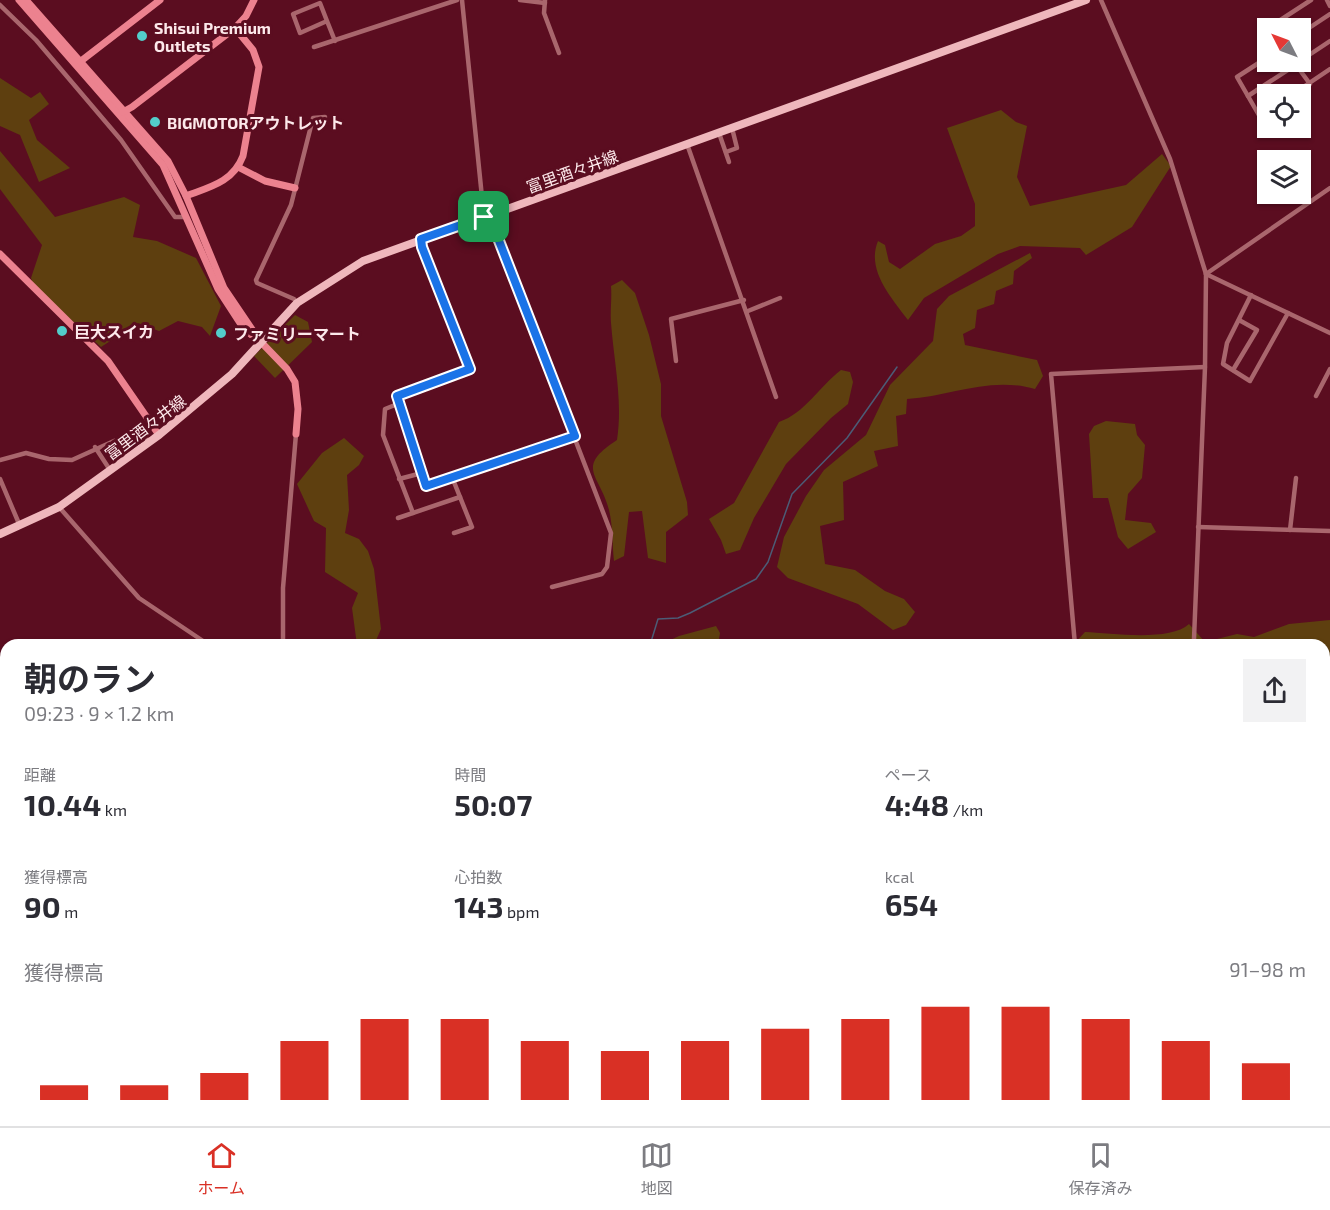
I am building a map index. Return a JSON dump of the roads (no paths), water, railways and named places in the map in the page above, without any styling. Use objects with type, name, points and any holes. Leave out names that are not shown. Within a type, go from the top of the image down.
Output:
[{"type":"main road","name":"富里酒々井線","points":[[0,534],[59,507],[156,437],[218,387],[297,303],[363,261],[1086,0]]},
{"type":"street","points":[[19,0],[163,165],[210,274],[230,310],[250,335],[260,341]]},
{"type":"street","points":[[26,0],[162,153],[186,196],[224,288],[260,341],[287,369],[295,382],[298,409],[282,588],[283,639]]},
{"type":"street","points":[[81,61],[160,0]]},
{"type":"street","points":[[117,112],[127,112],[235,28],[246,16],[254,0]]},
{"type":"street","points":[[315,47],[457,0]]},
{"type":"street","points":[[462,0],[487,216],[575,436],[611,533],[607,567],[602,574],[552,587]]},
{"type":"street","points":[[520,0],[545,2],[544,14],[559,52]]},
{"type":"street","points":[[1101,0],[1170,159],[1206,274],[1205,367],[1194,639]]},
{"type":"street","points":[[1283,18],[1311,0]]},
{"type":"street","points":[[1327,0],[1330,6]]},
{"type":"street","points":[[327,21],[300,33],[293,14],[320,3],[335,41]]},
{"type":"street","points":[[0,5],[36,40],[121,140],[175,217],[187,217]]},
{"type":"street","points":[[1311,27],[1330,14]]},
{"type":"street","points":[[186,196],[222,182],[238,167],[243,156],[259,75],[258,61],[235,28]]},
{"type":"street","points":[[1311,53],[1330,41]]},
{"type":"street","points":[[1257,64],[1237,77],[1257,112]]},
{"type":"street","points":[[1303,72],[1310,84],[1330,69]]},
{"type":"street","points":[[1248,96],[1283,72]]},
{"type":"street","points":[[127,112],[131,127]]},
{"type":"street","points":[[297,303],[294,299],[257,283],[256,280],[287,218],[313,118],[325,117]]},
{"type":"street","points":[[726,152],[737,148],[732,128]]},
{"type":"street","points":[[719,132],[729,162]]},
{"type":"street","points":[[687,144],[748,311],[776,398]]},
{"type":"street","points":[[238,167],[265,181],[296,188]]},
{"type":"street","points":[[1206,274],[1328,191]]},
{"type":"street","points":[[421,239],[422,247],[470,369],[397,396],[426,486],[575,436]]},
{"type":"street","points":[[0,254],[108,361],[156,437]]},
{"type":"street","points":[[1206,274],[1330,333]]},
{"type":"street","points":[[1251,296],[1227,343],[1223,364],[1250,381],[1288,313]]},
{"type":"street","points":[[748,311],[780,298]]},
{"type":"street","points":[[676,361],[671,319],[744,300]]},
{"type":"street","points":[[1233,370],[1257,330],[1239,320]]},
{"type":"street","points":[[1074,639],[1051,374],[1205,367]]},
{"type":"street","points":[[1316,396],[1330,369]]},
{"type":"street","points":[[399,403],[385,409],[383,435],[413,513]]},
{"type":"street","points":[[0,460],[26,453],[49,459],[72,460],[94,447],[125,438],[156,437]]},
{"type":"street","points":[[94,447],[110,470]]},
{"type":"street","points":[[399,480],[422,473]]},
{"type":"street","points":[[452,477],[472,527],[454,533]]},
{"type":"street","points":[[1290,530],[1296,478]]},
{"type":"street","points":[[0,479],[20,526]]},
{"type":"street","points":[[398,518],[460,497]]},
{"type":"street","points":[[59,507],[139,598],[200,639]]},
{"type":"street","points":[[1198,527],[1330,531]]},
{"type":"waterway","points":[[652,639],[658,619],[678,618],[756,579],[768,562],[792,494],[847,438],[897,367]]},
{"type":"place","name":"Shisui Premium Outlets","points":[[142,36]]},
{"type":"place","name":"BIGMOTORアウトレット","points":[[155,122]]},
{"type":"place","name":"巨大スイカ","points":[[62,331]]},
{"type":"place","name":"ファミリーマート","points":[[221,333]]}]
